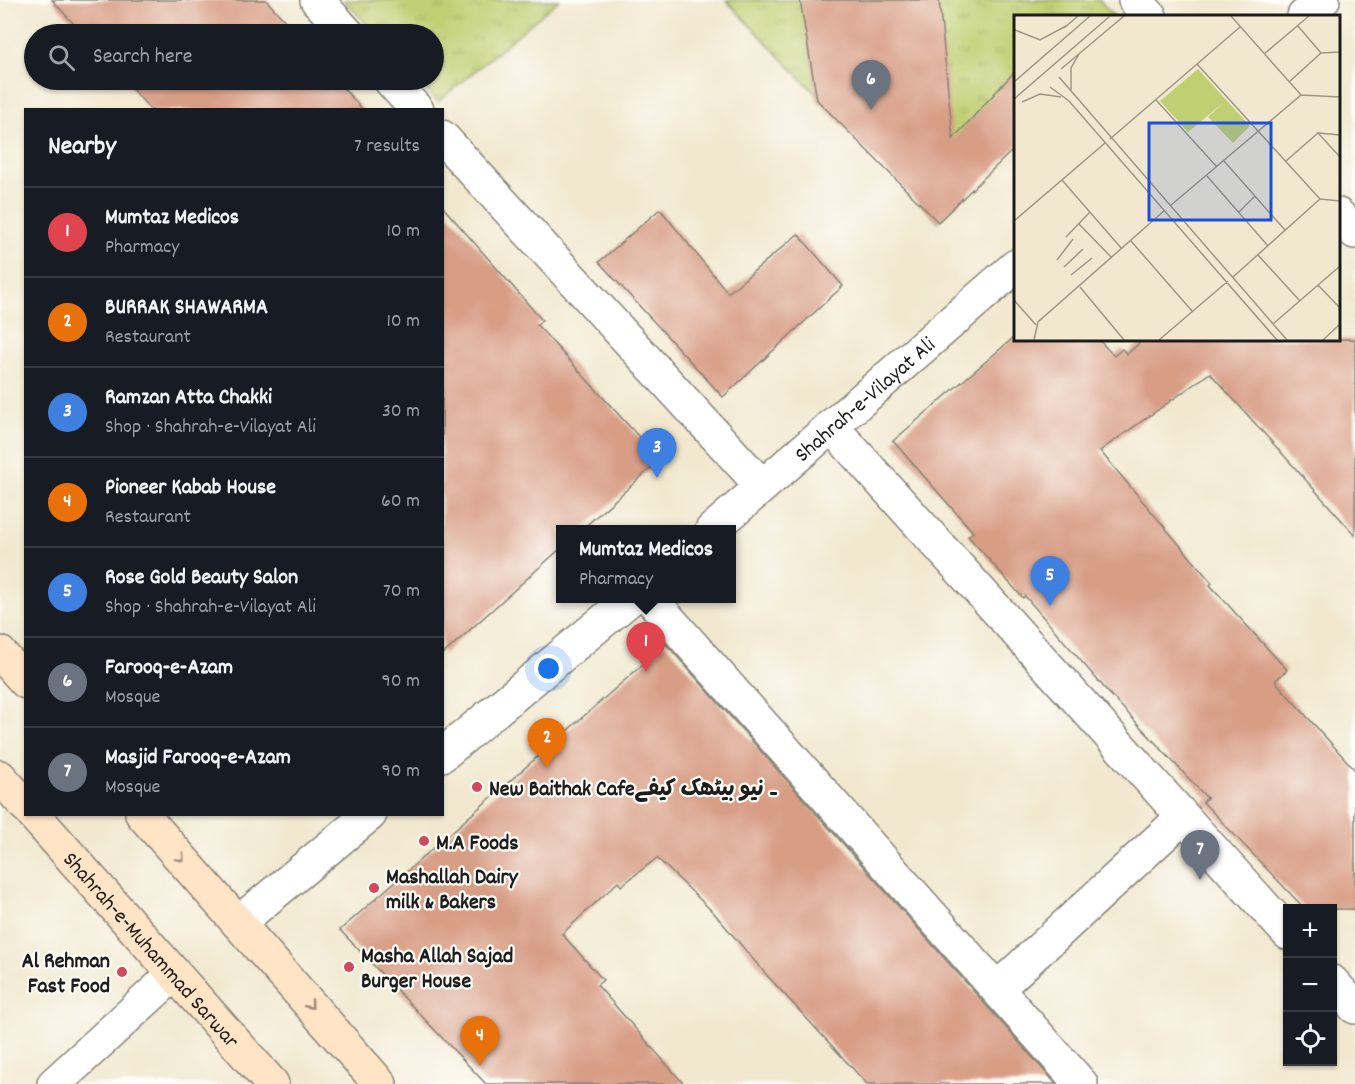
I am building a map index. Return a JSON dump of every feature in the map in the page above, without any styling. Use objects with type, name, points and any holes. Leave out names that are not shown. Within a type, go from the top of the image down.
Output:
[{"type":"main road","points":[[0,653],[24,680]]},
{"type":"main road","points":[[0,777],[24,804]]},
{"type":"main road","name":"Shahrah-e-Muhammad Sarwar","points":[[35,816],[272,1084]]},
{"type":"main road","points":[[144,816],[380,1084]]},
{"type":"street","points":[[317,0],[339,24]]},
{"type":"street","points":[[1135,0],[1149,15]]},
{"type":"street","points":[[1305,15],[1323,0]]},
{"type":"street","points":[[399,90],[415,108]]},
{"type":"street","points":[[444,139],[762,486]]},
{"type":"street","points":[[1340,217],[1355,232]]},
{"type":"street","name":"Shahrah-e-Vilayat Ali","points":[[718,525],[1014,268]]},
{"type":"street","points":[[831,426],[1283,929]]},
{"type":"street","points":[[444,753],[626,603]]},
{"type":"street","points":[[654,603],[1082,1084]]},
{"type":"street","points":[[238,923],[368,816]]},
{"type":"street","points":[[998,988],[1182,818]]},
{"type":"street","points":[[54,1084],[174,974]]},
{"type":"street","points":[[1337,987],[1355,1007]]},
{"type":"green space","points":[[344,0],[559,0],[438,102],[427,90],[444,90],[444,24],[367,24]]},
{"type":"green space","points":[[726,0],[1099,0],[1113,15],[1014,15],[1014,147],[938,222]]},
{"type":"building","points":[[52,0],[266,0],[288,24],[74,24]]},
{"type":"building","points":[[800,0],[939,0],[953,139],[1014,72],[1014,149],[938,222],[817,100]]},
{"type":"building","points":[[133,90],[345,90],[361,108],[149,108]]},
{"type":"building","points":[[444,208],[542,320],[537,325],[660,460],[587,525],[556,525],[556,552],[444,653]]},
{"type":"building","points":[[660,209],[728,293],[798,234],[843,286],[723,397],[599,262]]},
{"type":"building","points":[[1012,339],[1099,340],[1114,356],[1122,349],[1127,354],[1143,340],[1355,339],[1355,535],[1210,373],[1100,451],[1212,583],[1210,585],[1287,670],[1275,681],[1355,770],[1355,909],[1337,909],[1337,904],[1300,904],[1203,802],[1207,798],[968,536],[973,532],[893,441]]},
{"type":"building","points":[[666,644],[1056,1084],[867,1084],[763,971],[714,913],[657,858],[621,886],[618,882],[562,934],[603,980],[597,985],[684,1084],[486,1084],[340,930]]},
{"type":"place","name":"Farooq-e-Azam","points":[[871,110]]},
{"type":"place","name":"Ramzan Atta Chakki","points":[[657,478]]},
{"type":"place","name":"Rose Gold Beauty Salon","points":[[1050,606]]},
{"type":"place","name":"Mumtaz Medicos","points":[[646,672]]},
{"type":"place","name":"BURRAK SHAWARMA","points":[[547,768]]},
{"type":"place","name":"New Baithak Cafe۔ نیو بیٹھک کیفے","points":[[477,787]]},
{"type":"place","name":"M.A Foods","points":[[424,841]]},
{"type":"place","name":"Masjid Farooq-e-Azam","points":[[1200,880]]},
{"type":"place","name":"Mashallah Dairy milk & Bakers","points":[[374,888]]},
{"type":"place","name":"Masha Allah Sajad Burger House","points":[[349,967]]},
{"type":"place","name":"Al Rehman Fast Food","points":[[122,972]]},
{"type":"place","name":"Pioneer Kabab House","points":[[480,1066]]}]
